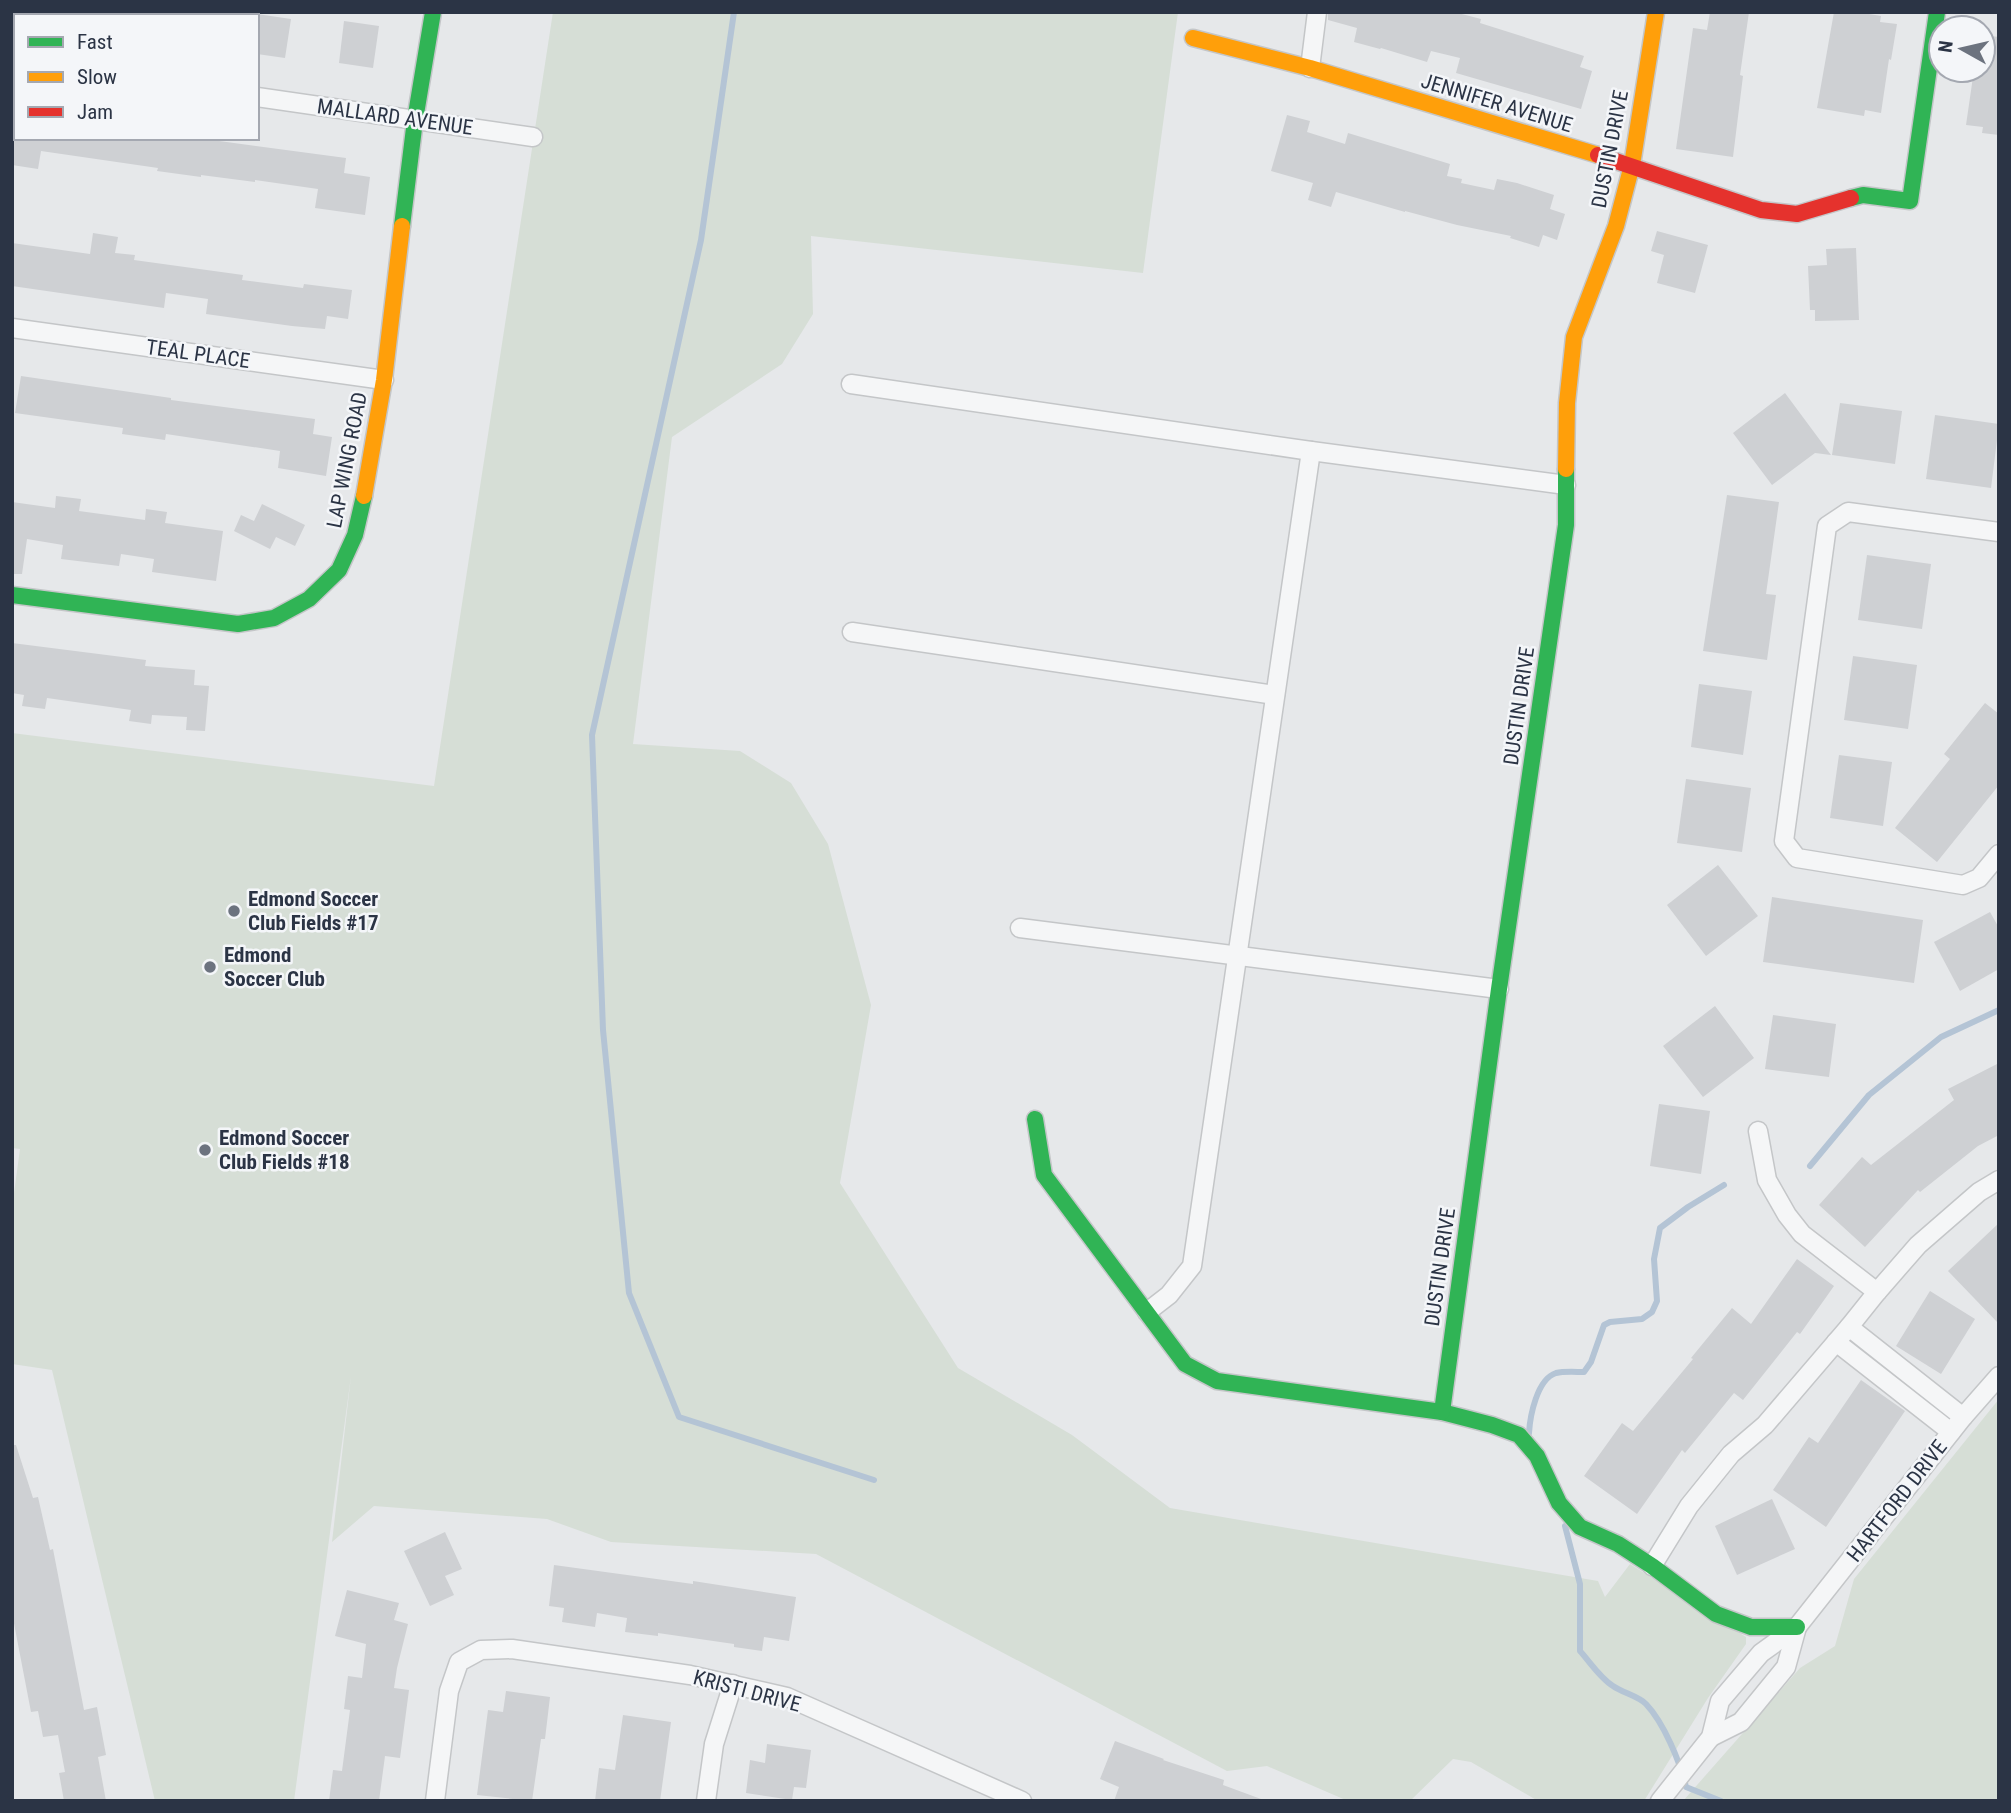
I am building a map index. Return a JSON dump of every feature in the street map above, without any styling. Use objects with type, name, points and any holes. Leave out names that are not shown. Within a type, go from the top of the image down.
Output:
[{"type":"street","name":"LAP WING ROAD","points":[[12,595],[238,624],[274,618],[309,599],[339,570],[355,535],[366,490],[384,380],[415,120],[433,12]]},
{"type":"street","points":[[1310,68],[1317,12]]},
{"type":"street","name":"DUSTIN DRIVE","points":[[1442,1412],[1499,989],[1566,525],[1567,403],[1574,337],[1616,226],[1632,165],[1656,12]]},
{"type":"street","name":"JENNIFER AVENUE","points":[[1192,38],[1310,68],[1632,165],[1761,210],[1797,214],[1863,195],[1910,201],[1937,12]]},
{"type":"street","name":"MALLARD AVENUE","points":[[259,97],[533,138]]},
{"type":"street","name":"TEAL PLACE","points":[[12,328],[384,380]]},
{"type":"street","points":[[851,384],[1566,485]]},
{"type":"street","points":[[1147,1312],[1169,1295],[1192,1266],[1311,451]]},
{"type":"street","points":[[1999,531],[1848,512],[1827,526],[1784,841],[1797,858],[1963,886],[1979,878],[1999,853]]},
{"type":"street","points":[[852,632],[1275,695]]},
{"type":"street","points":[[1020,928],[1499,989]]},
{"type":"street","points":[[1035,1119],[1044,1175],[1185,1364],[1217,1381],[1442,1412],[1519,1435],[1537,1456],[1559,1503],[1580,1527],[1618,1544],[1716,1614],[1751,1627],[1797,1627]]},
{"type":"street","points":[[1758,1131],[1767,1180],[1787,1215],[1802,1234],[1877,1292]]},
{"type":"street","points":[[1652,1566],[1689,1506],[1731,1454],[1765,1425],[1919,1245],[1979,1192],[1999,1180]]},
{"type":"street","points":[[1849,1327],[1957,1425]]},
{"type":"street","points":[[1836,1342],[1957,1425]]},
{"type":"street","name":"HARTFORD DRIVE","points":[[1660,1801],[1711,1737],[1720,1701],[1760,1653],[1797,1627],[1999,1376]]},
{"type":"street","name":"HARTFORD DRIVE","points":[[1711,1737],[1741,1722],[1786,1667],[1797,1627]]},
{"type":"street","name":"KRISTI DRIVE","points":[[435,1801],[449,1691],[458,1662],[481,1650],[512,1650],[690,1675],[787,1698],[994,1796],[1022,1801]]},
{"type":"street","points":[[706,1801],[714,1744],[733,1684]]},
{"type":"shaded area","points":[[553,12],[1178,12],[1143,273],[811,236],[813,314],[782,364],[672,437],[633,744],[740,751],[791,783],[828,844],[871,1005],[840,1183],[958,1368],[1072,1435],[1170,1508],[1598,1581],[1605,1597],[1630,1564],[1746,1637],[1746,1644],[1708,1698],[1644,1801],[1538,1801],[1471,1762],[1453,1759],[1410,1801],[1348,1801],[1267,1766],[1227,1771],[816,1554],[611,1542],[547,1519],[374,1506],[332,1542],[351,1376],[294,1801],[155,1801],[52,1370],[12,1364],[12,1208],[20,1149],[12,1148],[12,733],[434,786]]},
{"type":"shaded area","points":[[1999,1399],[1999,1801],[1683,1801],[1800,1668],[1835,1646],[1854,1579]]},
{"type":"building","points":[[1328,12],[1454,12],[1584,56],[1580,67],[1592,71],[1581,109],[1456,73],[1460,58],[1431,51],[1427,62],[1354,42],[1357,28],[1328,20]]},
{"type":"building","points":[[1710,12],[1749,12],[1733,157],[1676,149],[1693,28],[1707,30]]},
{"type":"building","points":[[1834,12],[1881,16],[1880,22],[1897,24],[1881,113],[1865,110],[1864,116],[1817,108]]},
{"type":"building","points":[[259,14],[291,19],[285,58],[259,54]]},
{"type":"building","points":[[344,21],[379,26],[373,68],[339,63]]},
{"type":"building","points":[[1999,37],[1999,135],[1982,133],[1983,127],[1966,125],[1972,84],[1997,84]]},
{"type":"building","points":[[1287,115],[1310,121],[1307,132],[1345,144],[1348,133],[1450,164],[1447,176],[1462,179],[1461,183],[1494,190],[1497,179],[1554,195],[1550,209],[1565,214],[1557,240],[1543,235],[1539,247],[1510,238],[1511,236],[1405,212],[1336,192],[1331,207],[1308,200],[1313,183],[1271,171]]},
{"type":"building","points":[[12,138],[212,140],[346,158],[344,173],[370,177],[365,215],[315,208],[318,189],[255,180],[201,177],[41,151],[38,169],[12,165]]},
{"type":"building","points":[[1657,231],[1708,245],[1695,293],[1657,283],[1664,255],[1651,251]]},
{"type":"building","points":[[93,233],[118,237],[115,253],[135,255],[134,260],[243,275],[242,280],[303,288],[304,284],[352,290],[348,319],[327,316],[325,329],[292,326],[206,314],[208,299],[166,293],[164,308],[12,286],[12,243],[90,254]]},
{"type":"building","points":[[1856,248],[1859,320],[1815,321],[1815,310],[1810,310],[1808,266],[1827,265],[1826,249]]},
{"type":"building","points":[[21,376],[315,419],[313,434],[332,437],[326,476],[278,468],[280,451],[166,434],[165,440],[122,434],[123,428],[15,413]]},
{"type":"building","points":[[1785,393],[1831,455],[1815,453],[1772,485],[1733,433]]},
{"type":"building","points":[[1840,403],[1902,411],[1895,464],[1832,455]]},
{"type":"building","points":[[1935,415],[1999,424],[1991,488],[1926,479]]},
{"type":"building","points":[[1727,495],[1779,502],[1766,594],[1776,595],[1767,660],[1703,651]]},
{"type":"building","points":[[56,496],[81,499],[79,511],[145,520],[146,509],[167,512],[165,523],[223,531],[216,581],[152,572],[154,559],[121,554],[119,566],[61,559],[63,545],[27,539],[22,574],[12,574],[12,502],[55,508]]},
{"type":"building","points":[[262,504],[305,525],[295,546],[276,537],[270,549],[234,531],[241,515],[254,521]]},
{"type":"building","points":[[1867,555],[1931,564],[1922,629],[1858,620]]},
{"type":"building","points":[[12,643],[146,660],[145,666],[195,670],[194,685],[209,686],[205,731],[186,730],[187,717],[152,715],[151,724],[129,721],[131,710],[47,698],[45,709],[22,706],[24,695],[12,693]]},
{"type":"building","points":[[1853,656],[1917,665],[1908,729],[1844,720]]},
{"type":"building","points":[[1699,684],[1752,691],[1743,755],[1691,747]]},
{"type":"building","points":[[1985,703],[1999,714],[1999,785],[1937,862],[1895,828],[1950,759],[1944,754]]},
{"type":"building","points":[[1839,755],[1892,762],[1883,826],[1830,818]]},
{"type":"building","points":[[1686,779],[1751,788],[1742,852],[1677,843]]},
{"type":"building","points":[[1718,865],[1758,916],[1706,956],[1667,905]]},
{"type":"building","points":[[1772,897],[1923,920],[1914,983],[1763,962]]},
{"type":"building","points":[[1990,912],[1999,928],[1999,969],[1960,991],[1934,942]]},
{"type":"building","points":[[1715,1006],[1754,1058],[1703,1097],[1663,1046]]},
{"type":"building","points":[[1773,1015],[1836,1024],[1829,1077],[1765,1069]]},
{"type":"building","points":[[1999,1063],[1999,1135],[1978,1146],[1920,1192],[1918,1190],[1865,1247],[1819,1205],[1862,1157],[1871,1165],[1954,1100],[1948,1089]]},
{"type":"building","points":[[1659,1104],[1710,1111],[1701,1174],[1650,1166]]},
{"type":"building","points":[[1999,1223],[1999,1324],[1948,1271]]},
{"type":"building","points":[[1797,1259],[1834,1286],[1800,1334],[1797,1332],[1743,1400],[1734,1393],[1685,1453],[1682,1450],[1637,1514],[1584,1476],[1622,1423],[1633,1431],[1732,1308],[1751,1324]]},
{"type":"building","points":[[1930,1291],[1975,1319],[1941,1374],[1896,1346]]},
{"type":"building","points":[[1861,1380],[1905,1411],[1826,1527],[1773,1490],[1809,1437],[1818,1443]]},
{"type":"building","points":[[12,1445],[16,1445],[33,1498],[38,1497],[50,1550],[53,1549],[84,1710],[97,1707],[106,1755],[98,1757],[106,1801],[64,1801],[59,1773],[65,1772],[58,1735],[43,1737],[38,1711],[31,1712],[12,1613]]},
{"type":"building","points":[[1772,1499],[1795,1549],[1737,1575],[1715,1526]]},
{"type":"building","points":[[445,1532],[462,1569],[445,1576],[454,1595],[430,1606],[404,1551]]},
{"type":"building","points":[[554,1565],[693,1584],[693,1581],[796,1597],[789,1641],[764,1637],[762,1651],[734,1647],[734,1644],[658,1633],[658,1636],[625,1632],[627,1618],[597,1613],[595,1627],[562,1622],[564,1608],[549,1606]]},
{"type":"building","points":[[347,1590],[399,1603],[394,1620],[408,1624],[394,1688],[409,1690],[400,1758],[385,1756],[379,1801],[329,1801],[333,1770],[342,1771],[350,1710],[344,1709],[348,1676],[362,1678],[366,1644],[335,1636]]},
{"type":"building","points":[[506,1691],[550,1697],[545,1739],[541,1739],[532,1801],[477,1795],[488,1710],[503,1712]]},
{"type":"building","points":[[623,1715],[671,1722],[660,1801],[595,1801],[599,1768],[615,1770]]},
{"type":"building","points":[[1115,1741],[1224,1780],[1223,1785],[1261,1801],[1114,1801],[1119,1787],[1100,1779]]},
{"type":"building","points":[[767,1744],[811,1750],[806,1788],[794,1787],[792,1800],[746,1793],[750,1760],[765,1763]]},
{"type":"waterway","points":[[734,12],[701,240],[592,735],[603,1030],[629,1293],[679,1417],[874,1480]]},
{"type":"waterway","points":[[1810,1166],[1869,1095],[1941,1037],[1999,1010]]},
{"type":"waterway","points":[[1529,1433],[1539,1390],[1549,1377],[1559,1372],[1584,1372],[1591,1362],[1604,1325],[1642,1319],[1652,1312],[1657,1301],[1654,1259],[1660,1228],[1724,1185]]},
{"type":"waterway","points":[[1565,1526],[1580,1584],[1580,1651],[1608,1683],[1643,1701],[1653,1712],[1670,1743],[1686,1787],[1721,1801]]},
{"type":"traffic: fast","points":[[402,226],[415,120],[433,12]]},
{"type":"traffic: fast","points":[[1851,198],[1863,195],[1910,201],[1937,12]]},
{"type":"traffic: fast","points":[[1442,1412],[1499,989],[1566,525],[1566,469]]},
{"type":"traffic: fast","points":[[12,595],[238,624],[274,618],[309,599],[339,570],[355,535],[364,496]]},
{"type":"traffic: fast","points":[[1035,1119],[1044,1175],[1185,1364],[1217,1381],[1442,1412],[1519,1435],[1537,1456],[1559,1503],[1580,1527],[1618,1544],[1716,1614],[1751,1627],[1797,1627]]},
{"type":"traffic: slow","points":[[1566,469],[1567,403],[1574,337],[1616,226],[1632,165],[1656,12]]},
{"type":"traffic: slow","points":[[1193,38],[1310,68],[1598,155]]},
{"type":"traffic: slow","points":[[364,496],[384,380],[402,226]]},
{"type":"traffic: jam","points":[[1598,155],[1761,210],[1797,214],[1851,198]]},
{"type":"place","name":"Edmond Soccer Club Fields #17","points":[[234,911]]},
{"type":"place","name":"Edmond Soccer Club","points":[[210,967]]},
{"type":"place","name":"Edmond Soccer Club Fields #18","points":[[205,1150]]}]
